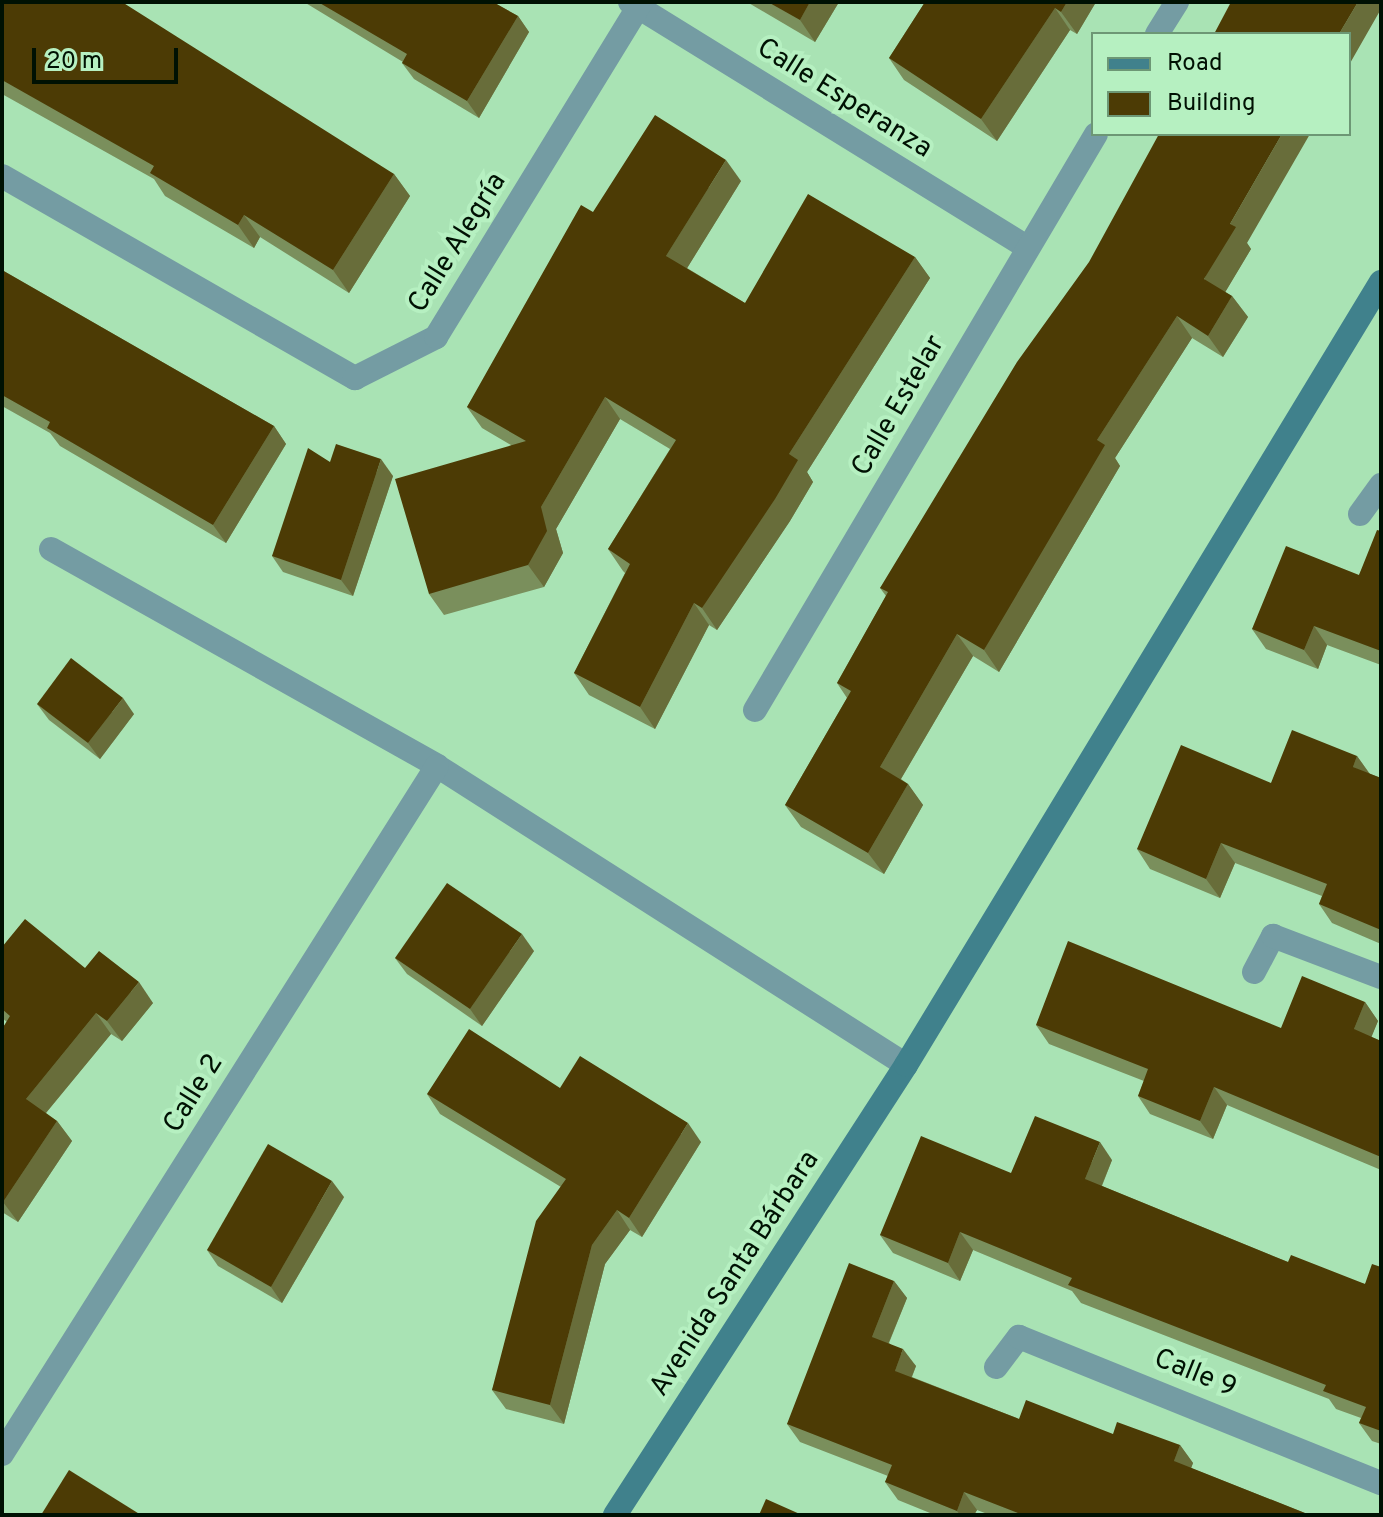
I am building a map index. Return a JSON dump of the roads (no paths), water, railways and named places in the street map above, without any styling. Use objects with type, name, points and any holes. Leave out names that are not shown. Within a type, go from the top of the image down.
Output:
[{"type":"street","points":[[1158,32],[1177,2]]},
{"type":"street","name":"Calle Alegría","points":[[2,176],[355,378],[436,337],[636,4]]},
{"type":"street","name":"Calle Esperanza","points":[[636,4],[1027,247]]},
{"type":"street","name":"Calle Estelar","points":[[755,710],[1095,136]]},
{"type":"street","name":"Avenida Santa Bárbara","points":[[615,1515],[906,1065],[1381,282]]},
{"type":"street","points":[[1360,514],[1381,485]]},
{"type":"street","points":[[51,549],[437,766],[906,1065]]},
{"type":"street","name":"Calle 2","points":[[2,1454],[437,766]]},
{"type":"street","points":[[1254,972],[1273,936],[1381,977]]},
{"type":"street","name":"Calle 9","points":[[996,1367],[1019,1337],[1381,1483]]}]
